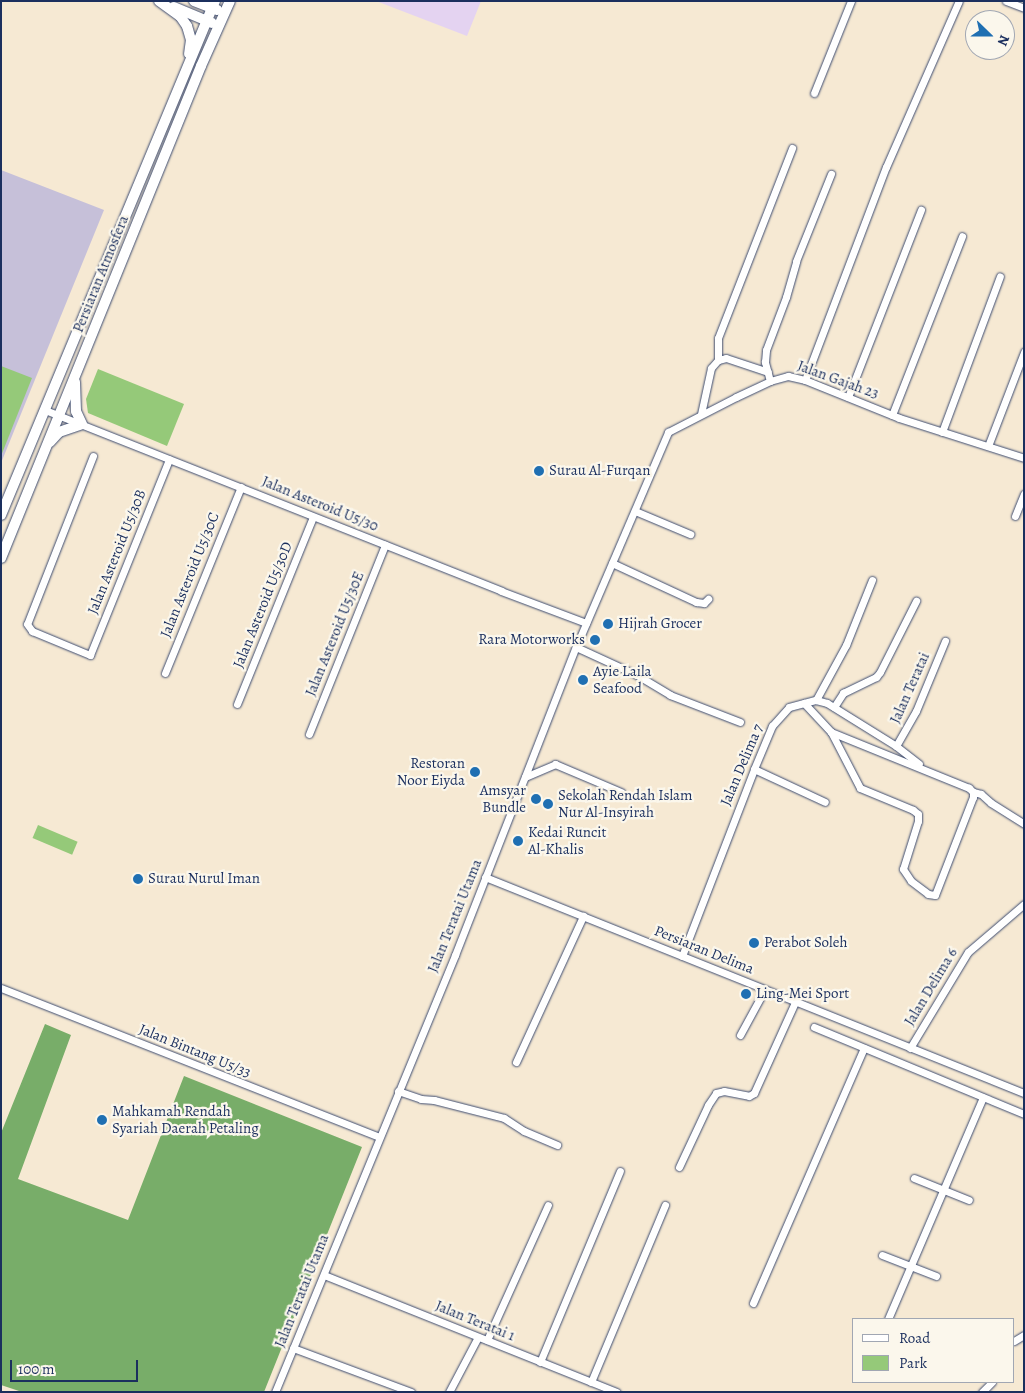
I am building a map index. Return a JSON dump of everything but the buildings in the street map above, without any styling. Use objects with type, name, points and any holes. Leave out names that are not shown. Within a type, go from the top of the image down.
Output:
[{"type":"street","points":[[159,1],[220,26]]},
{"type":"street","points":[[159,1],[180,16],[187,26],[190,40],[189,62]]},
{"type":"street","points":[[194,1],[213,5],[225,13]]},
{"type":"street","name":"Persiaran Atmosfera","points":[[1,558],[201,66],[230,1]]},
{"type":"street","points":[[814,93],[851,1]]},
{"type":"street","points":[[805,380],[886,167],[959,1]]},
{"type":"street","points":[[1006,1],[1024,8]]},
{"type":"street","name":"Persiaran Atmosfera","points":[[1,515],[213,5]]},
{"type":"street","points":[[718,360],[718,338],[792,148]]},
{"type":"street","points":[[770,381],[765,362],[766,350],[786,297],[796,261],[831,174]]},
{"type":"street","points":[[848,397],[922,210]]},
{"type":"street","points":[[892,415],[962,236]]},
{"type":"street","points":[[942,432],[1000,276]]},
{"type":"street","points":[[988,446],[1024,352]]},
{"type":"street","points":[[701,414],[711,368],[718,360],[726,358],[768,372]]},
{"type":"street","points":[[47,444],[59,432],[82,424],[76,411],[75,376]]},
{"type":"street","name":"Jalan Gajah 23","points":[[659,450],[668,432],[770,381],[788,376],[805,380],[892,415],[1024,458]]},
{"type":"street","name":"Jalan Asteroid U5/30","points":[[45,410],[385,545],[586,622]]},
{"type":"street","name":"Jalan Teratai Utama","points":[[278,1391],[293,1348],[485,877],[586,622],[635,511],[659,450]]},
{"type":"street","name":"Jalan Asteroid U5/30B","points":[[93,456],[27,624],[32,631],[90,655],[169,458]]},
{"type":"street","name":"Jalan Asteroid U5/30C","points":[[165,673],[241,487]]},
{"type":"street","points":[[1015,516],[1024,494]]},
{"type":"street","points":[[635,511],[690,534]]},
{"type":"street","name":"Jalan Asteroid U5/30D","points":[[237,704],[313,516]]},
{"type":"street","name":"Jalan Asteroid U5/30E","points":[[309,734],[385,545]]},
{"type":"street","points":[[612,563],[696,602],[704,603],[708,599]]},
{"type":"street","points":[[872,580],[846,645],[816,700],[834,707],[896,746],[925,769]]},
{"type":"street","points":[[834,707],[844,693],[876,677],[880,672],[916,601]]},
{"type":"street","name":"Jalan Teratai","points":[[896,746],[916,711],[946,641]]},
{"type":"street","points":[[576,647],[637,676],[670,695],[740,722]]},
{"type":"street","name":"Jalan Delima 7","points":[[682,956],[772,726],[789,707],[816,700]]},
{"type":"street","points":[[804,703],[831,732],[860,788],[913,810],[918,814],[918,821],[903,869],[911,881],[932,896],[939,889],[973,797],[973,792]]},
{"type":"street","points":[[831,732],[969,788],[973,792],[981,794],[991,803],[1024,824]]},
{"type":"street","points":[[525,777],[555,764],[621,792]]},
{"type":"street","points":[[754,769],[825,802]]},
{"type":"street","name":"Persiaran Delima","points":[[485,877],[1024,1094]]},
{"type":"street","name":"Jalan Delima 6","points":[[910,1048],[968,952],[1024,904]]},
{"type":"street","points":[[516,1062],[583,916]]},
{"type":"street","name":"Jalan Bintang U5/33","points":[[1,988],[379,1137]]},
{"type":"street","points":[[740,1035],[765,990]]},
{"type":"street","points":[[679,1167],[708,1105],[716,1094],[724,1090],[749,1096],[754,1093],[796,1002]]},
{"type":"street","points":[[814,1027],[1024,1114]]},
{"type":"street","points":[[753,1303],[864,1048]]},
{"type":"street","points":[[398,1091],[421,1099],[434,1100],[504,1118],[524,1131],[557,1145]]},
{"type":"street","points":[[888,1318],[983,1097]]},
{"type":"street","points":[[540,1362],[620,1171]]},
{"type":"street","points":[[914,1178],[969,1200]]},
{"type":"street","points":[[487,1340],[548,1205]]},
{"type":"street","points":[[591,1382],[664,1206]]},
{"type":"street","points":[[882,1255],[936,1276]]},
{"type":"street","name":"Jalan Teratai 1","points":[[324,1275],[616,1392]]},
{"type":"street","points":[[449,1392],[478,1337]]},
{"type":"street","points":[[293,1348],[411,1392]]},
{"type":"street","points":[[982,1392],[991,1383]]},
{"type":"shaded area","points":[[376,1],[481,1],[467,36]]},
{"type":"shaded area","points":[[1,170],[104,210],[1,463]]},
{"type":"green space","points":[[1,366],[32,378],[1,456]]},
{"type":"green space","points":[[98,369],[184,404],[167,446],[88,413],[86,399]]},
{"type":"green space","points":[[38,825],[78,842],[72,855],[33,838]]},
{"type":"green space","points":[[45,1024],[71,1035],[18,1179],[128,1220],[184,1076],[362,1147],[264,1392],[22,1392],[1,1385],[1,1133]]},
{"type":"place","name":"Surau Al-Furqan","points":[[539,471]]},
{"type":"place","name":"Hijrah Grocer","points":[[608,624]]},
{"type":"place","name":"Rara Motorworks","points":[[595,640]]},
{"type":"place","name":"Ayie Laila Seafood","points":[[583,680]]},
{"type":"place","name":"Restoran Noor Eiyda","points":[[475,772]]},
{"type":"place","name":"Amsyar Bundle","points":[[536,799]]},
{"type":"place","name":"Sekolah Rendah Islam Nur Al-Insyirah","points":[[548,804]]},
{"type":"place","name":"Kedai Runcit Al-Khalis","points":[[518,841]]},
{"type":"place","name":"Surau Nurul Iman","points":[[138,879]]},
{"type":"place","name":"Perabot Soleh","points":[[754,943]]},
{"type":"place","name":"Ling-Mei Sport","points":[[746,994]]},
{"type":"place","name":"Mahkamah Rendah Syariah Daerah Petaling","points":[[102,1120]]}]
